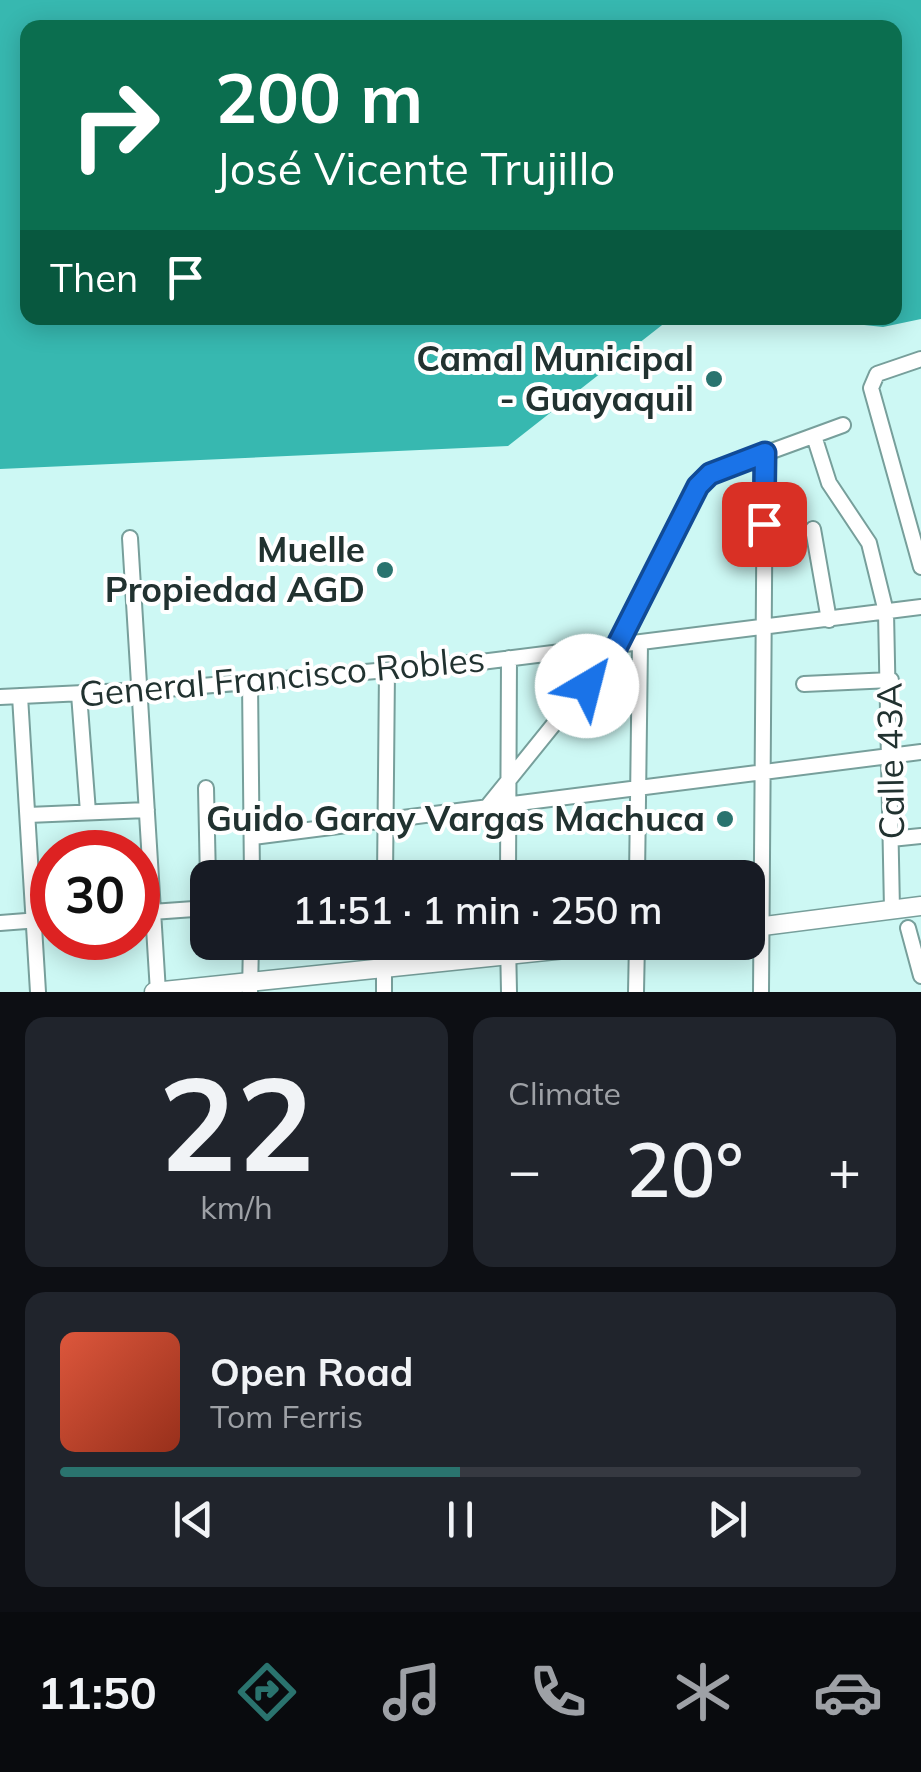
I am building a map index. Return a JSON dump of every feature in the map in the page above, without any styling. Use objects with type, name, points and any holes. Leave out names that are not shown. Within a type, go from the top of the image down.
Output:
[{"type":"main road","points":[[765,926],[921,906]]},
{"type":"main road","points":[[157,992],[250,989],[449,960]]},
{"type":"street","points":[[921,359],[877,374],[872,388],[921,567]]},
{"type":"street","points":[[487,807],[617,646],[698,486],[710,474],[843,425]]},
{"type":"street","name":"Calle 43A","points":[[814,436],[830,483],[869,543],[886,612],[891,680],[892,909]]},
{"type":"street","points":[[758,860],[763,772],[765,453]]},
{"type":"street","points":[[813,528],[829,620]]},
{"type":"street","points":[[130,538],[142,691],[146,830]]},
{"type":"street","name":"General Francisco Robles","points":[[0,697],[142,691],[387,670],[763,630],[921,607]]},
{"type":"street","points":[[637,860],[640,644]]},
{"type":"street","points":[[508,860],[509,658]]},
{"type":"street","points":[[385,860],[387,670]]},
{"type":"street","points":[[804,684],[891,680]]},
{"type":"street","points":[[250,681],[252,860]]},
{"type":"street","points":[[79,694],[88,812]]},
{"type":"street","points":[[20,696],[30,851]]},
{"type":"street","points":[[253,837],[921,752]]},
{"type":"street","points":[[206,788],[208,860]]},
{"type":"street","points":[[28,816],[146,810]]},
{"type":"street","points":[[892,839],[921,836]]},
{"type":"street","points":[[160,911],[190,909]]},
{"type":"street","points":[[0,922],[30,920]]},
{"type":"street","points":[[908,928],[921,976]]},
{"type":"street","points":[[36,960],[38,992]]},
{"type":"street","points":[[153,960],[157,992]]},
{"type":"street","points":[[250,989],[251,960]]},
{"type":"street","points":[[384,960],[384,992]]},
{"type":"street","points":[[508,960],[509,992]]},
{"type":"street","points":[[635,960],[636,992]]},
{"type":"street","points":[[758,960],[761,992]]},
{"type":"water","points":[[0,0],[921,0],[921,319],[902,323],[902,20],[20,20],[20,325],[662,325],[508,446],[0,469]]},
{"type":"place","name":"Camal Municipal - Guayaquil","points":[[714,379]]},
{"type":"place","name":"Muelle Propiedad AGD","points":[[385,570]]},
{"type":"place","name":"Guido Garay Vargas Machuca","points":[[725,819]]},
{"type":"route","points":[[587,686],[617,646],[690,499],[710,474],[765,453],[764,524]]}]
